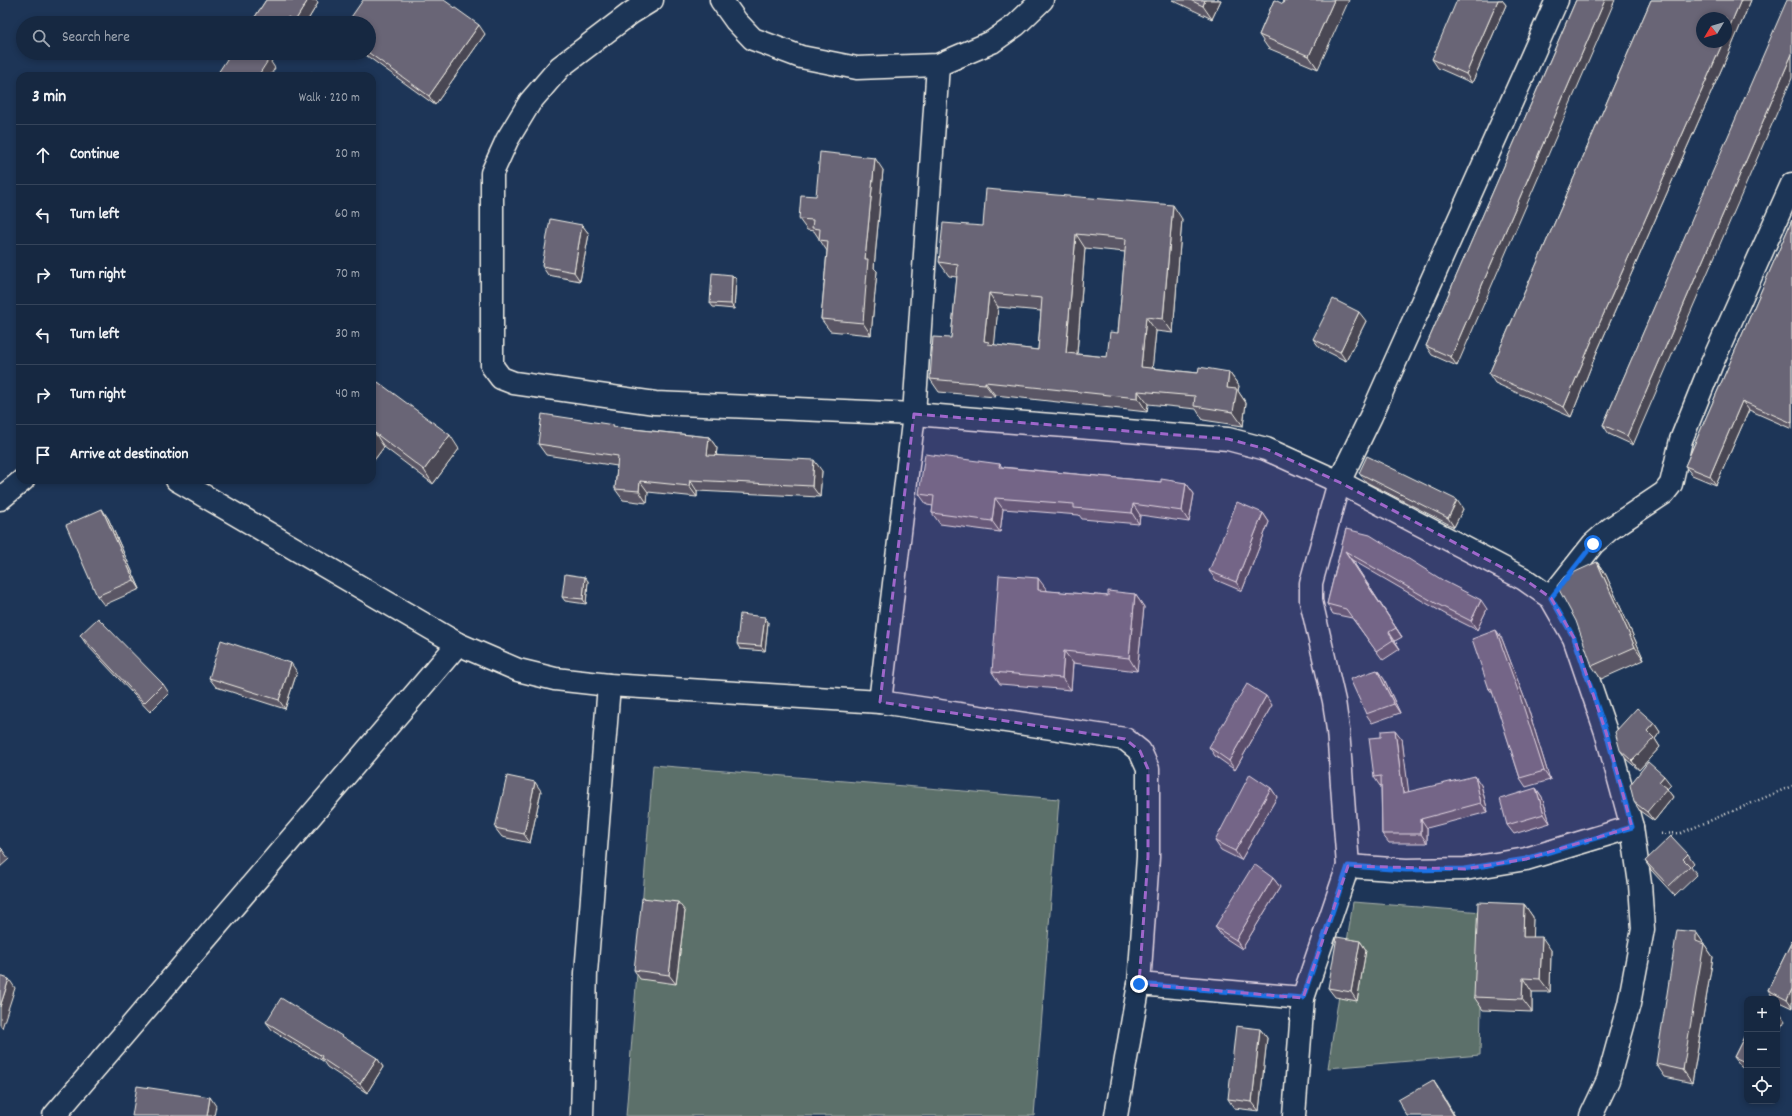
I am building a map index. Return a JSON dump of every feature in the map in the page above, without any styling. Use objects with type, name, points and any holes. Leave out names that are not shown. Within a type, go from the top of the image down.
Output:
[{"type":"street","points":[[652,0],[631,13],[560,67],[530,102],[507,140],[492,173],[492,366],[501,378],[514,384],[655,403],[914,414],[1228,439],[1266,449],[1339,482],[1524,579],[1551,598],[1574,638],[1606,732],[1632,827],[1640,884],[1643,929],[1627,1012],[1608,1080],[1591,1116]]},
{"type":"street","points":[[721,0],[736,21],[753,39],[801,57],[857,68],[938,65],[992,42],[1016,25],[1042,0]]},
{"type":"street","points":[[1294,1116],[1303,998],[1348,866],[1338,730],[1334,701],[1311,601],[1311,583],[1339,482],[1371,416],[1557,0]]},
{"type":"street","points":[[880,702],[914,414],[938,65]]},
{"type":"street","points":[[1551,598],[1593,544],[1610,529],[1664,494],[1671,484],[1681,440],[1712,363],[1792,184]]},
{"type":"street","points":[[0,499],[18,484]]},
{"type":"street","points":[[184,484],[458,644],[518,670],[556,679],[609,684],[880,702],[1125,739],[1140,751],[1148,769],[1148,857],[1139,984],[1116,1116]]},
{"type":"street","points":[[54,1116],[458,644]]},
{"type":"street","points":[[582,1116],[586,972],[609,684]]},
{"type":"street","points":[[1348,866],[1406,870],[1464,869],[1526,859],[1632,827]]},
{"type":"street","points":[[1139,984],[1303,998]]},
{"type":"path","points":[[1632,827],[1658,835],[1681,833],[1792,786]]},
{"type":"highlighted area","points":[[914,414],[1228,439],[1266,449],[1339,482],[1524,579],[1551,598],[1574,638],[1606,732],[1632,827],[1526,859],[1465,869],[1348,866],[1303,998],[1139,984],[1148,857],[1148,769],[1140,751],[1125,739],[880,702]]},
{"type":"green space","points":[[653,765],[1059,799],[1034,1116],[626,1116]]},
{"type":"green space","points":[[1353,902],[1483,912],[1480,1055],[1328,1068]]},
{"type":"building","points":[[266,0],[308,0],[298,16],[256,16]]},
{"type":"building","points":[[363,0],[444,0],[479,25],[429,96],[376,58],[376,16],[352,16]]},
{"type":"building","points":[[1190,0],[1205,0],[1203,6]]},
{"type":"building","points":[[1274,0],[1283,4],[1284,0],[1334,0],[1309,56],[1259,35]]},
{"type":"building","points":[[1457,0],[1498,0],[1466,74],[1432,59]]},
{"type":"building","points":[[1576,0],[1605,0],[1451,357],[1426,346]]},
{"type":"building","points":[[1651,0],[1741,0],[1732,21],[1732,12],[1696,12],[1696,48],[1720,48],[1564,407],[1489,374]]},
{"type":"building","points":[[1787,0],[1792,0],[1792,54],[1627,436],[1603,425]]},
{"type":"building","points":[[226,60],[268,60],[261,72],[219,72]]},
{"type":"building","points":[[820,152],[875,158],[865,259],[868,259],[863,323],[821,319],[828,241],[819,240],[820,229],[812,228],[813,220],[799,219],[801,195],[816,196]]},
{"type":"building","points":[[986,189],[1173,205],[1163,319],[1146,317],[1141,367],[1198,373],[1199,367],[1229,372],[1227,388],[1237,389],[1233,412],[1194,406],[1195,396],[1138,391],[1138,398],[985,382],[985,384],[930,379],[933,337],[951,338],[958,265],[939,262],[943,223],[983,226]],"holes":[[[1076,234],[1126,239],[1118,333],[1110,332],[1107,357],[1066,353]],[[989,293],[1042,298],[1038,350],[988,344],[989,342],[984,341]]]},
{"type":"building","points":[[550,219],[582,225],[574,272],[542,266]]},
{"type":"building","points":[[1792,220],[1792,423],[1742,401],[1710,476],[1685,466]]},
{"type":"building","points":[[712,273],[732,275],[731,304],[710,303]]},
{"type":"building","points":[[1333,299],[1359,312],[1340,352],[1313,339]]},
{"type":"building","points":[[378,382],[450,435],[424,470],[376,434],[376,385]]},
{"type":"building","points":[[542,414],[614,425],[613,427],[709,437],[707,455],[814,460],[812,486],[690,480],[689,486],[640,481],[639,491],[615,489],[618,456],[538,444]]},
{"type":"building","points":[[925,454],[1000,464],[999,467],[1161,482],[1161,479],[1186,483],[1182,511],[1133,504],[1132,513],[1074,508],[1074,504],[995,498],[992,521],[932,513],[934,496],[919,494]]},
{"type":"building","points":[[1367,456],[1457,500],[1448,518],[1359,473]]},
{"type":"building","points":[[1237,502],[1263,513],[1236,582],[1209,571]]},
{"type":"building","points":[[102,509],[134,580],[97,596],[66,525]]},
{"type":"building","points":[[1346,529],[1370,535],[1444,581],[1481,600],[1471,621],[1439,605],[1345,551],[1396,628],[1389,632],[1393,640],[1376,651],[1346,609],[1327,604]]},
{"type":"building","points":[[1597,562],[1635,647],[1592,666],[1576,621],[1557,586],[1564,577]]},
{"type":"building","points":[[565,574],[585,577],[583,599],[562,597]]},
{"type":"building","points":[[999,575],[1038,578],[1038,590],[1108,596],[1108,591],[1135,594],[1129,658],[1064,651],[1062,678],[992,672]]},
{"type":"building","points":[[740,614],[765,617],[761,646],[737,644]]},
{"type":"building","points":[[98,618],[163,684],[144,703],[80,635]]},
{"type":"building","points":[[1496,630],[1520,696],[1544,771],[1520,778],[1491,688],[1489,689],[1472,639]]},
{"type":"building","points":[[221,640],[291,663],[279,700],[209,678]]},
{"type":"building","points":[[1377,670],[1394,704],[1366,714],[1350,679]]},
{"type":"building","points":[[1247,684],[1266,696],[1229,761],[1209,747]]},
{"type":"building","points":[[1637,708],[1654,723],[1647,731],[1654,738],[1632,761],[1620,750],[1615,732]]},
{"type":"building","points":[[1395,730],[1403,793],[1475,776],[1481,803],[1421,819],[1421,834],[1382,834],[1381,776],[1374,777],[1369,738],[1381,737],[1381,731]]},
{"type":"building","points":[[1648,762],[1664,776],[1659,782],[1667,788],[1647,812],[1634,802],[1630,785]]},
{"type":"building","points":[[1250,774],[1271,788],[1235,851],[1215,841]]},
{"type":"building","points":[[507,776],[535,782],[524,834],[495,828]]},
{"type":"building","points":[[1536,788],[1544,814],[1507,825],[1500,799]]},
{"type":"building","points":[[1671,836],[1688,854],[1683,859],[1690,866],[1669,886],[1645,861]]},
{"type":"building","points":[[1254,864],[1273,878],[1236,940],[1215,927]]},
{"type":"building","points":[[642,898],[678,902],[669,975],[634,970]]},
{"type":"building","points":[[1478,902],[1524,904],[1523,937],[1542,937],[1540,979],[1523,978],[1522,999],[1474,997]]},
{"type":"building","points":[[1677,930],[1696,932],[1696,941],[1704,944],[1683,1070],[1656,1064]]},
{"type":"building","points":[[1337,937],[1360,941],[1351,992],[1328,988]]},
{"type":"building","points":[[1792,941],[1792,989],[1787,1000],[1768,990]]},
{"type":"building","points":[[0,976],[9,979],[0,1007]]},
{"type":"building","points":[[281,998],[377,1058],[360,1084],[321,1058],[322,1056],[266,1022]]},
{"type":"building","points":[[1236,1026],[1260,1029],[1252,1102],[1228,1099]]},
{"type":"building","points":[[1744,1037],[1744,1062],[1734,1057]]},
{"type":"building","points":[[1433,1080],[1454,1116],[1407,1116],[1398,1100]]},
{"type":"building","points":[[137,1086],[210,1097],[207,1116],[132,1116]]},
{"type":"route","points":[[1139,984],[1303,998],[1348,866],[1406,870],[1464,869],[1526,859],[1632,827],[1606,732],[1574,638],[1551,598],[1593,544]]}]
